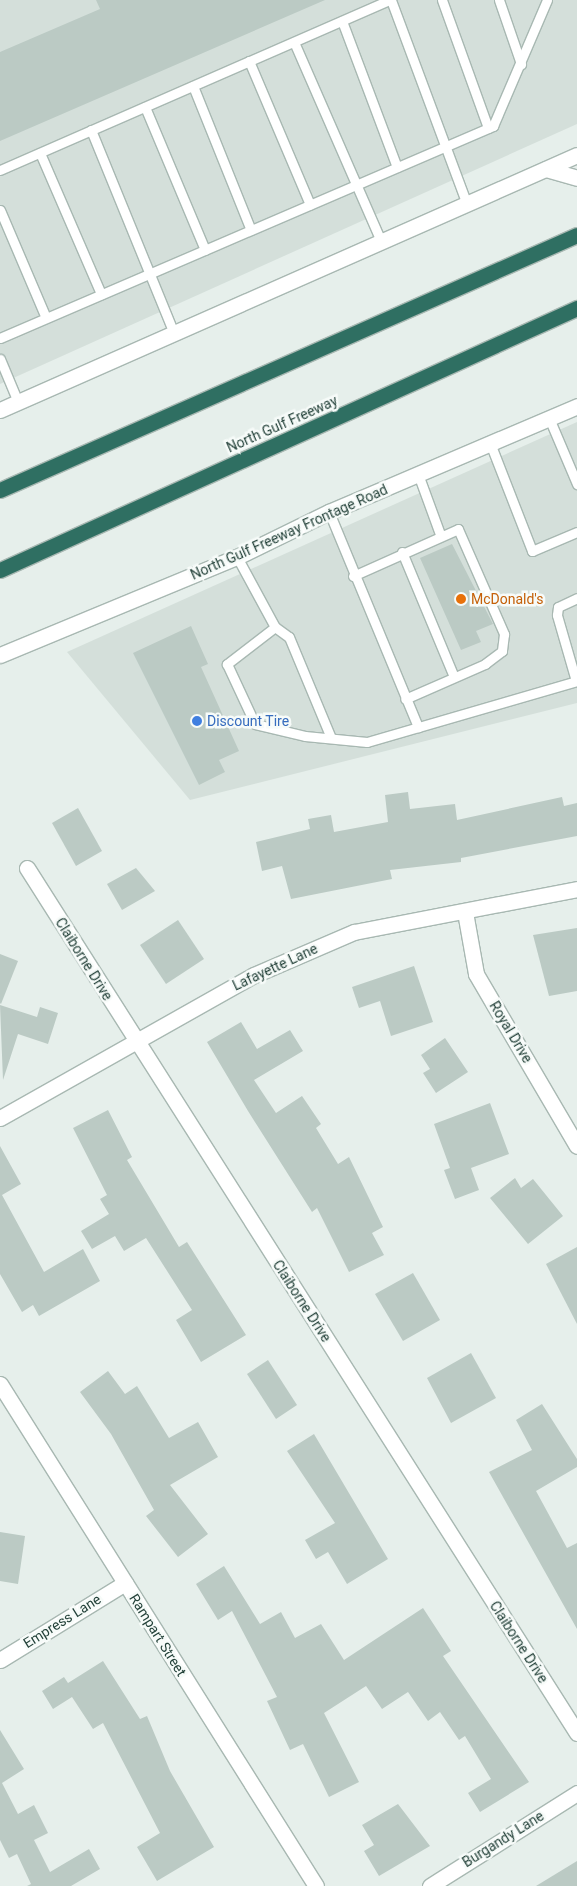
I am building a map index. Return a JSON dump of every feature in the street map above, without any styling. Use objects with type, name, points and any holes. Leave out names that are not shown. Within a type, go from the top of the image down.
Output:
[{"type":"highway","points":[[0,490],[577,235]]},
{"type":"highway","name":"North Gulf Freeway","points":[[0,570],[571,310]]},
{"type":"street","points":[[0,410],[577,155]]},
{"type":"street","points":[[546,169],[577,178]]},
{"type":"street","points":[[571,409],[577,399]]},
{"type":"street","name":"North Gulf Freeway Frontage Road","points":[[0,655],[237,557],[329,512],[571,409]]},
{"type":"street","name":"Claiborne Drive","points":[[26,868],[577,1733]]},
{"type":"street","name":"Lafayette Lane","points":[[0,1118],[254,975],[354,932],[577,889]]},
{"type":"street","name":"Royal Drive","points":[[465,912],[476,974],[577,1146]]},
{"type":"street","name":"Rampart Street","points":[[0,1384],[316,1886]]},
{"type":"street","name":"Empress Lane","points":[[0,1660],[125,1582]]},
{"type":"street","name":"Burgandy Lane","points":[[430,1886],[577,1793]]},
{"type":"lane","points":[[0,170],[390,0],[467,204]]},
{"type":"lane","points":[[442,0],[488,128]]},
{"type":"lane","points":[[499,0],[522,64]]},
{"type":"lane","points":[[0,338],[488,128],[522,64],[547,0]]},
{"type":"lane","points":[[342,21],[398,167]]},
{"type":"lane","points":[[294,42],[381,241]]},
{"type":"lane","points":[[249,61],[310,204]]},
{"type":"lane","points":[[193,86],[252,230]]},
{"type":"lane","points":[[145,107],[205,250]]},
{"type":"lane","points":[[91,130],[174,333]]},
{"type":"lane","points":[[40,153],[101,294]]},
{"type":"lane","points":[[0,210],[46,318]]},
{"type":"lane","points":[[0,359],[18,402]]},
{"type":"lane","points":[[549,418],[577,484]]},
{"type":"lane","points":[[490,443],[532,551],[577,532]]},
{"type":"lane","points":[[418,474],[440,534]]},
{"type":"lane","points":[[329,512],[353,576],[418,727]]},
{"type":"lane","points":[[353,576],[440,534],[458,529],[506,641],[502,651],[485,664],[405,699]]},
{"type":"lane","points":[[402,552],[454,677]]},
{"type":"lane","points":[[237,557],[275,627],[288,637],[331,738]]},
{"type":"lane","points":[[275,627],[227,664],[255,724],[331,738],[367,742],[577,681],[557,615],[558,607],[577,598]]},
{"type":"shaded area","points":[[0,0],[577,0],[577,124],[0,384]]},
{"type":"shaded area","points":[[577,422],[577,703],[190,800],[67,652]]},
{"type":"building","points":[[96,0],[325,0],[0,141],[0,52],[100,9]]},
{"type":"building","name":"McDonald's","points":[[452,544],[493,624],[476,631],[481,642],[461,650],[420,558]]},
{"type":"building","name":"Discount Tire","points":[[191,626],[208,664],[201,667],[239,751],[219,760],[225,772],[199,785],[133,653]]},
{"type":"building","points":[[408,792],[410,809],[455,804],[457,820],[562,797],[564,806],[577,803],[577,836],[461,858],[461,862],[390,870],[392,879],[291,899],[282,866],[262,871],[256,842],[310,829],[308,819],[331,815],[334,832],[388,822],[385,795]]},
{"type":"building","points":[[78,808],[102,851],[76,866],[52,823]]},
{"type":"building","points":[[136,868],[155,891],[122,910],[107,884]]},
{"type":"building","points":[[178,920],[204,959],[166,984],[140,945]]},
{"type":"building","points":[[577,928],[577,991],[549,996],[533,935]]},
{"type":"building","points":[[0,954],[18,961],[1,1004],[0,1003]]},
{"type":"building","points":[[414,966],[433,1022],[391,1036],[380,1001],[359,1008],[352,987]]},
{"type":"building","points":[[0,1005],[37,1017],[40,1007],[58,1013],[48,1044],[18,1034],[3,1080]]},
{"type":"building","points":[[241,1022],[257,1049],[290,1030],[303,1051],[254,1080],[276,1113],[302,1096],[321,1124],[316,1128],[338,1164],[349,1157],[383,1227],[372,1233],[384,1255],[349,1272],[317,1208],[312,1212],[248,1111],[207,1042]]},
{"type":"building","points":[[445,1038],[468,1072],[436,1093],[423,1073],[430,1069],[421,1055]]},
{"type":"building","points":[[490,1103],[509,1154],[471,1168],[479,1190],[455,1199],[444,1170],[450,1168],[434,1124]]},
{"type":"building","points":[[108,1110],[132,1157],[127,1160],[179,1247],[187,1242],[246,1335],[201,1362],[176,1320],[192,1310],[146,1238],[124,1251],[115,1236],[92,1249],[81,1231],[109,1214],[100,1199],[107,1195],[73,1128]]},
{"type":"building","points":[[0,1146],[21,1184],[2,1195],[44,1272],[83,1249],[100,1281],[39,1316],[33,1305],[22,1312],[0,1274]]},
{"type":"building","points":[[515,1178],[521,1188],[533,1179],[563,1216],[528,1244],[490,1198]]},
{"type":"building","points":[[577,1247],[577,1324],[546,1264]]},
{"type":"building","points":[[413,1273],[440,1320],[403,1341],[375,1294]]},
{"type":"building","points":[[471,1353],[496,1398],[451,1423],[427,1378]]},
{"type":"building","points":[[268,1360],[297,1405],[276,1419],[247,1374]]},
{"type":"building","points":[[108,1371],[125,1394],[137,1386],[169,1438],[198,1422],[218,1457],[170,1485],[208,1534],[178,1557],[146,1516],[154,1510],[111,1434],[80,1392]]},
{"type":"building","points":[[542,1404],[577,1459],[577,1467],[536,1491],[567,1548],[577,1543],[577,1629],[489,1472],[532,1450],[516,1420]]},
{"type":"building","points":[[314,1434],[388,1559],[347,1584],[328,1552],[316,1559],[305,1540],[335,1523],[287,1451]]},
{"type":"building","points":[[0,1532],[25,1536],[18,1584],[0,1581]]},
{"type":"building","points":[[224,1566],[260,1624],[281,1612],[295,1638],[321,1624],[344,1660],[423,1608],[451,1651],[443,1656],[529,1782],[480,1812],[468,1793],[491,1779],[465,1736],[459,1740],[440,1712],[428,1721],[408,1692],[382,1709],[366,1686],[324,1713],[359,1782],[329,1797],[303,1744],[290,1750],[267,1701],[277,1697],[232,1611],[218,1620],[196,1584]]},
{"type":"building","points":[[103,1661],[140,1719],[147,1716],[170,1771],[214,1847],[157,1881],[137,1847],[160,1833],[103,1723],[93,1729],[72,1697],[53,1709],[42,1691],[64,1677],[68,1683]]},
{"type":"building","points":[[0,1730],[24,1769],[2,1783],[18,1814],[34,1805],[48,1833],[34,1840],[50,1872],[89,1849],[100,1869],[71,1886],[27,1886],[31,1884],[17,1854],[9,1858],[0,1840]]},
{"type":"building","points":[[398,1804],[430,1846],[379,1876],[364,1851],[374,1845],[362,1825]]},
{"type":"building","points":[[577,1861],[577,1886],[536,1886]]},
{"type":"place","name":"McDonald's","points":[[461,599]]},
{"type":"place","name":"Discount Tire","points":[[197,721]]}]
